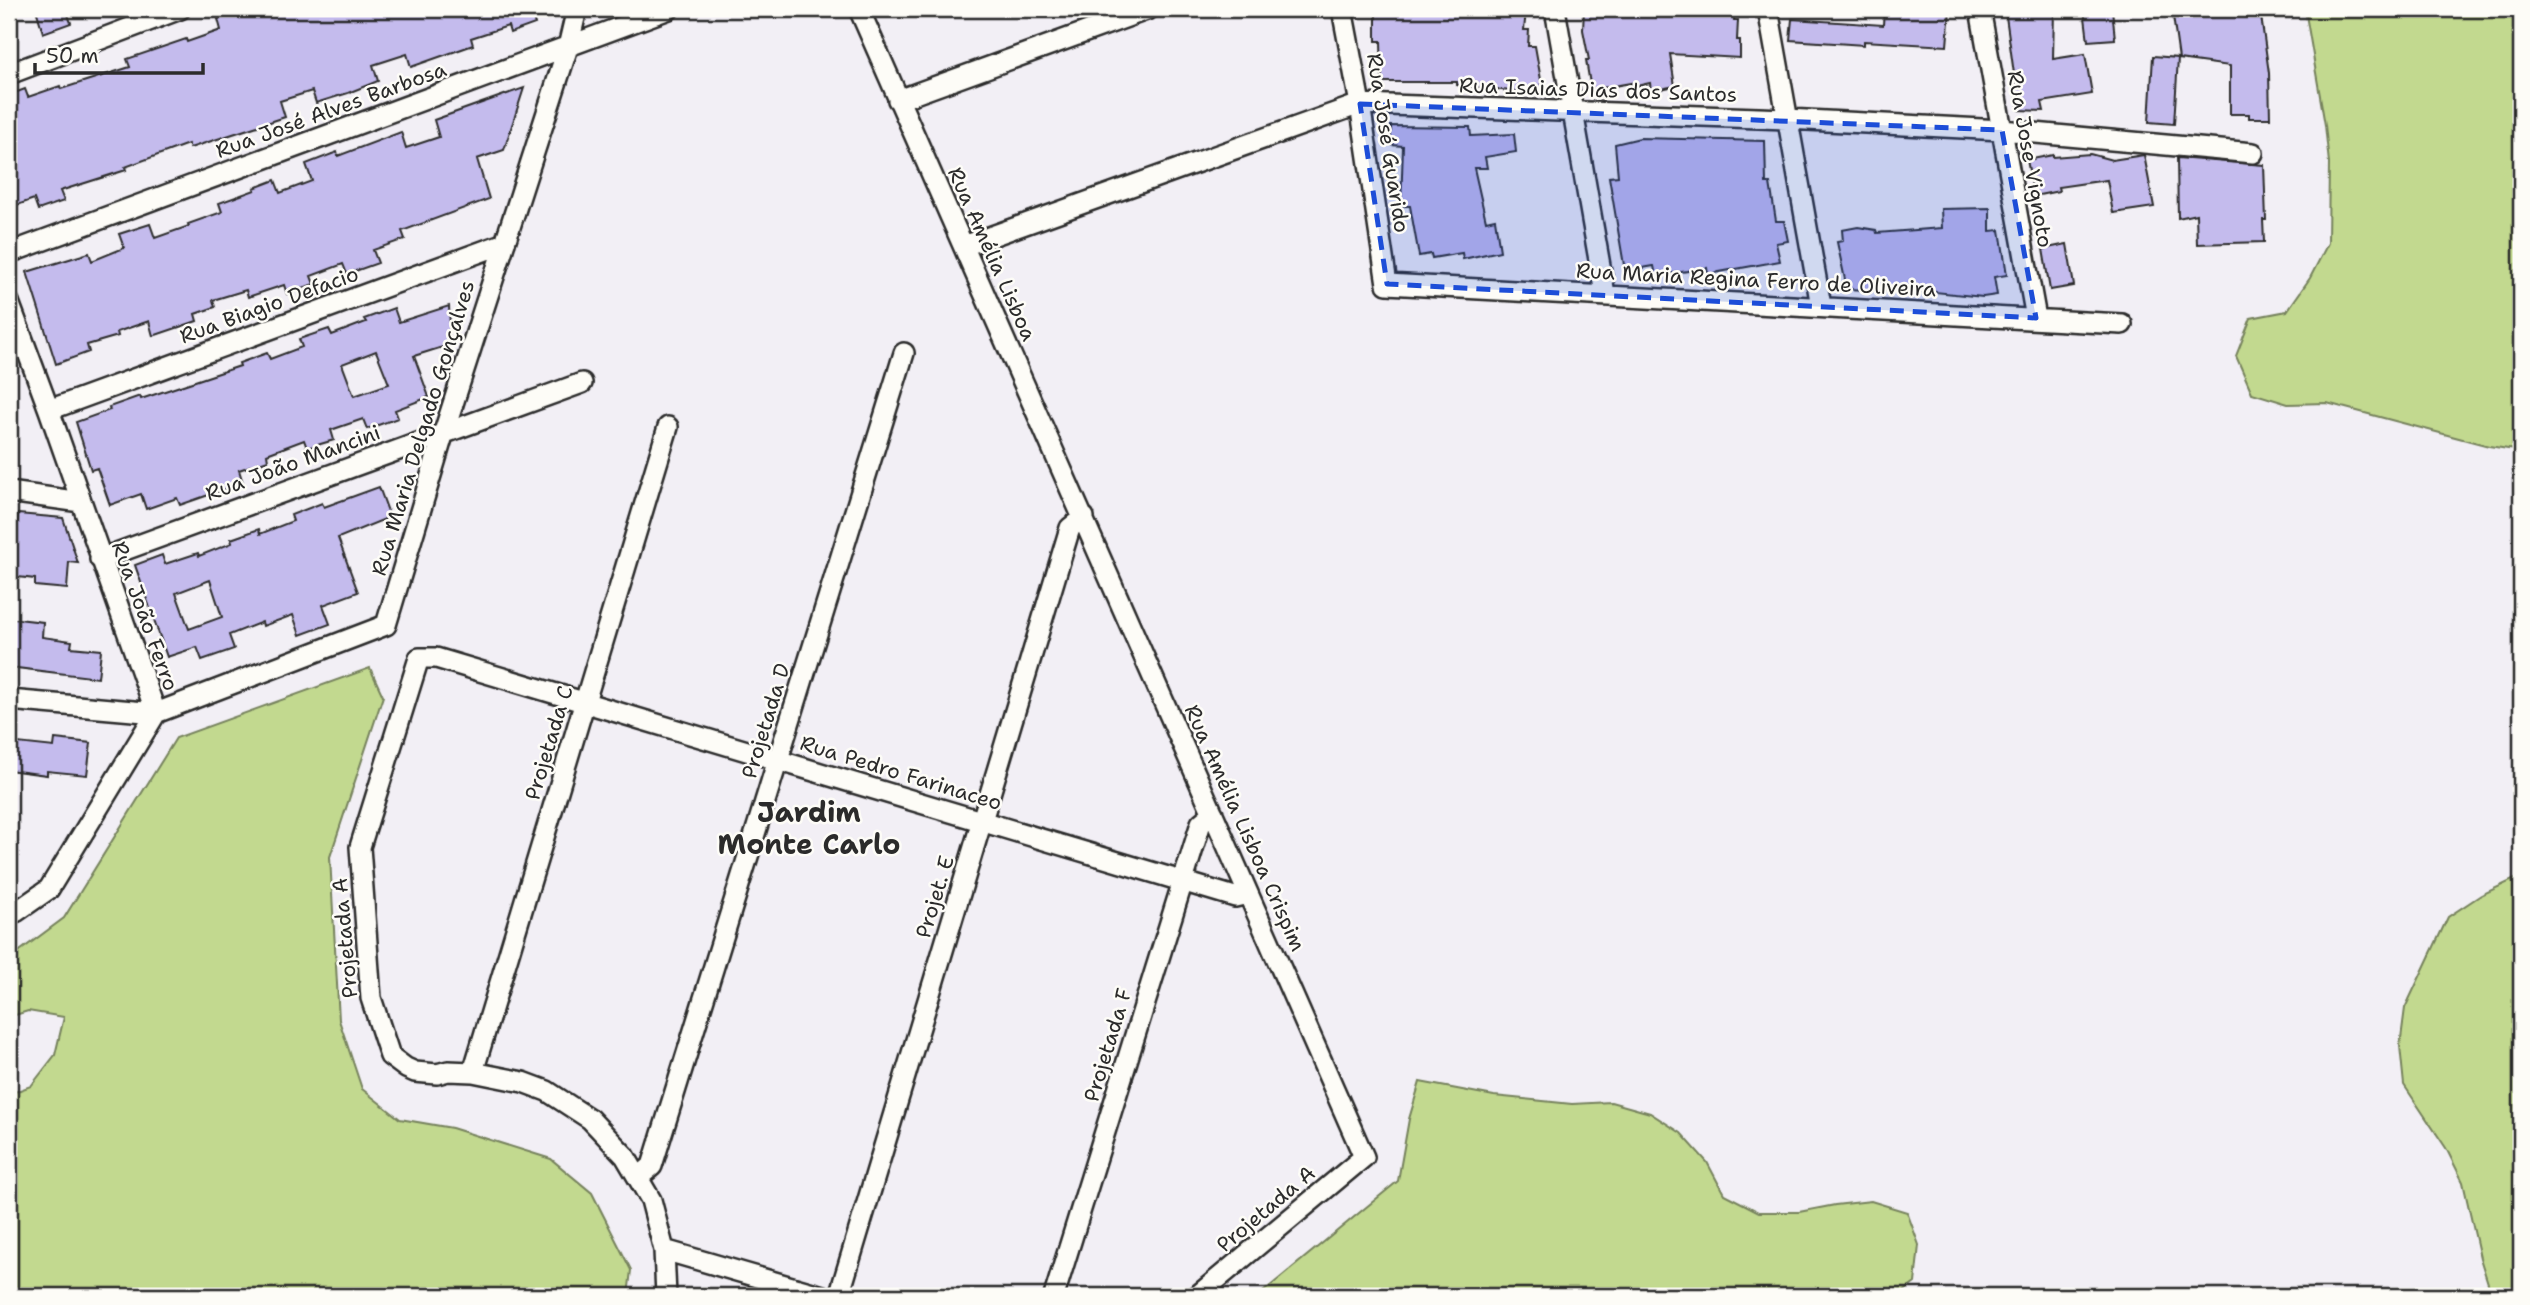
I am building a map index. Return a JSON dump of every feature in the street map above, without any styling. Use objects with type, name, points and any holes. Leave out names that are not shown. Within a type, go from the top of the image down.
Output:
[{"type":"street","points":[[9,74],[180,9]]},
{"type":"street","name":"Rua Maria Delgado Gonçalves","points":[[156,713],[386,625],[444,432],[568,47],[577,9]]},
{"type":"street","name":"Rua José Alves Barbosa","points":[[9,253],[669,9]]},
{"type":"street","name":"Rua Amélia Lisboa","points":[[859,9],[1084,517]]},
{"type":"street","points":[[898,100],[1149,9]]},
{"type":"street","name":"Rua José Guarido","points":[[1342,9],[1360,104],[1387,284]]},
{"type":"street","points":[[1555,9],[1605,294]]},
{"type":"street","points":[[1768,9],[1821,306]]},
{"type":"street","name":"Rua Jose Vignoto","points":[[1980,9],[2036,318]]},
{"type":"street","name":"Rua Isaias Dias dos Santos","points":[[964,246],[1360,104],[1787,119],[2002,130],[2253,153]]},
{"type":"street","name":"Rua Biagio Defacio","points":[[49,410],[505,243]]},
{"type":"street","name":"Rua Maria Regina Ferro de Oliveira","points":[[1387,284],[2122,324]]},
{"type":"street","name":"Rua João Ferro","points":[[9,302],[156,713],[50,889],[12,912]]},
{"type":"street","name":"Projetada D","points":[[639,1177],[652,1166],[904,353]]},
{"type":"street","name":"Rua João Mancini","points":[[100,559],[582,383]]},
{"type":"street","name":"Projetada C","points":[[473,1072],[668,427]]},
{"type":"street","points":[[9,492],[81,502]]},
{"type":"street","name":"Rua Amélia Lisboa Crispim","points":[[1084,517],[1364,1157]]},
{"type":"street","name":"Projet. E","points":[[839,1296],[1070,528],[1084,517]]},
{"type":"street","name":"Rua Pedro Farinaceo","points":[[419,658],[436,658],[1235,897],[1248,894]]},
{"type":"street","name":"Projetada A","points":[[419,658],[360,847],[371,998],[390,1056],[397,1063],[415,1072],[473,1072],[523,1082],[569,1104],[609,1136],[639,1177],[659,1225],[664,1250],[666,1296]]},
{"type":"street","points":[[9,701],[156,713]]},
{"type":"street","name":"Projetada F","points":[[1054,1296],[1201,823],[1213,813]]},
{"type":"street","name":"Projetada A","points":[[1197,1296],[1364,1157]]},
{"type":"street","points":[[664,1250],[823,1296]]},
{"type":"highlighted area","points":[[1360,104],[2002,130],[2036,318],[1387,284]]},
{"type":"green space","points":[[2305,9],[2521,9],[2521,451],[2489,446],[2327,403],[2288,404],[2252,393],[2236,356],[2251,318],[2287,311],[2310,278],[2328,243],[2329,163]]},
{"type":"green space","points":[[370,668],[383,696],[330,857],[339,1020],[362,1089],[400,1119],[452,1128],[551,1159],[592,1193],[631,1270],[628,1296],[9,1296],[9,1094],[31,1086],[55,1055],[64,1017],[28,1011],[9,1017],[9,959],[64,918],[176,738]]},
{"type":"green space","points":[[2521,876],[2521,1296],[2492,1296],[2480,1258],[2463,1182],[2446,1148],[2404,1085],[2400,1046],[2405,1008],[2448,917],[2481,895]]},
{"type":"green space","points":[[1420,1082],[1494,1096],[1572,1104],[1611,1102],[1650,1113],[1681,1133],[1707,1162],[1724,1194],[1759,1212],[1799,1212],[1871,1201],[1907,1212],[1919,1245],[1915,1283],[1898,1296],[1258,1296],[1398,1181],[1409,1119]]},
{"type":"building","points":[[36,9],[66,9],[71,23],[43,33]]},
{"type":"building","points":[[250,9],[549,9],[549,12],[533,18],[535,24],[510,33],[508,26],[471,38],[473,45],[411,67],[407,54],[373,65],[378,81],[348,93],[316,103],[312,91],[280,101],[285,117],[190,148],[188,144],[125,167],[126,170],[60,191],[64,201],[38,210],[34,199],[9,208],[9,95],[25,89],[28,97],[130,67],[127,59],[221,30],[218,19]]},
{"type":"building","points":[[1376,9],[1522,9],[1526,11],[1524,30],[1529,30],[1528,46],[1535,46],[1543,91],[1520,92],[1457,85],[1457,82],[1382,82],[1381,41],[1376,41]]},
{"type":"building","points":[[1584,9],[1735,9],[1734,20],[1738,20],[1740,58],[1670,54],[1675,86],[1651,91],[1650,83],[1632,87],[1631,83],[1591,90],[1583,30]]},
{"type":"building","points":[[1884,9],[1950,9],[1947,46],[1864,41],[1864,45],[1790,40],[1792,19],[1883,25]]},
{"type":"building","points":[[2005,9],[2054,9],[2053,59],[2085,54],[2092,94],[2042,102],[2044,111],[2019,110]]},
{"type":"building","points":[[2084,9],[2112,9],[2115,39],[2088,41]]},
{"type":"building","points":[[2172,9],[2260,9],[2269,73],[2270,118],[2230,114],[2230,66],[2179,59]]},
{"type":"building","points":[[2153,56],[2178,58],[2174,124],[2149,122]]},
{"type":"building","points":[[524,88],[504,150],[477,159],[489,199],[402,231],[405,239],[373,250],[378,263],[347,274],[343,264],[311,276],[314,284],[287,294],[284,285],[248,297],[246,290],[213,300],[215,307],[195,314],[197,321],[153,336],[149,321],[117,332],[118,336],[87,345],[89,352],[56,364],[27,272],[89,253],[92,261],[124,248],[119,234],[150,224],[155,238],[189,226],[188,224],[222,212],[219,203],[275,180],[280,193],[312,181],[306,164],[337,152],[338,156],[401,132],[406,148],[439,137],[434,120]]},
{"type":"building","points":[[1391,126],[1470,127],[1471,136],[1514,134],[1516,152],[1485,157],[1487,168],[1474,168],[1486,221],[1495,219],[1500,251],[1463,259],[1462,253],[1432,258],[1431,254],[1419,256],[1410,206],[1401,206],[1403,146],[1391,145]]},
{"type":"building","points":[[1640,138],[1765,141],[1766,183],[1770,183],[1776,221],[1784,221],[1788,241],[1776,243],[1780,261],[1708,274],[1707,268],[1656,276],[1654,266],[1625,271],[1609,177],[1618,176],[1615,144]]},
{"type":"building","points":[[2090,154],[2112,160],[2144,155],[2154,207],[2113,213],[2107,180],[2058,187],[2059,191],[2034,196],[2027,160],[2053,155]]},
{"type":"building","points":[[2177,158],[2264,165],[2264,242],[2197,244],[2196,214],[2178,218]]},
{"type":"building","points":[[1990,208],[1990,231],[2000,230],[2007,275],[1994,277],[1997,295],[1983,297],[1926,291],[1847,289],[1837,242],[1843,241],[1842,230],[1858,227],[1876,230],[1877,233],[1942,228],[1941,209]]},
{"type":"building","points":[[2067,244],[2074,286],[2050,290],[2043,249]]},
{"type":"building","points":[[449,306],[450,327],[446,346],[414,356],[429,397],[395,410],[398,418],[367,429],[363,419],[331,430],[334,440],[307,448],[304,440],[267,454],[268,460],[239,470],[243,483],[180,505],[177,498],[146,509],[141,494],[110,505],[97,468],[91,470],[76,422],[140,396],[141,399],[240,366],[239,363],[267,353],[270,359],[302,347],[299,339],[329,329],[332,335],[394,308],[399,322]],"holes":[[[376,351],[389,384],[354,396],[342,364]]]},
{"type":"building","points":[[379,487],[390,517],[338,538],[358,592],[323,605],[330,624],[300,635],[293,615],[263,626],[262,622],[229,635],[234,649],[202,660],[197,647],[167,657],[135,565],[162,555],[165,564],[198,553],[199,556],[232,543],[231,539],[259,529],[260,534],[293,521],[291,515],[322,503],[324,507]],"holes":[[[210,580],[222,617],[189,629],[176,593]]]},
{"type":"building","points":[[18,514],[63,518],[78,563],[69,562],[67,589],[35,586],[35,579],[9,576],[9,532],[16,533]]},
{"type":"building","points":[[9,620],[43,622],[42,637],[72,641],[71,647],[101,650],[98,678],[9,667]]},
{"type":"building","points":[[55,739],[91,743],[87,775],[47,771],[47,775],[9,770],[9,742],[54,747]]},
{"type":"district","name":"Jardim Monte Carlo","points":[[809,828]]}]
